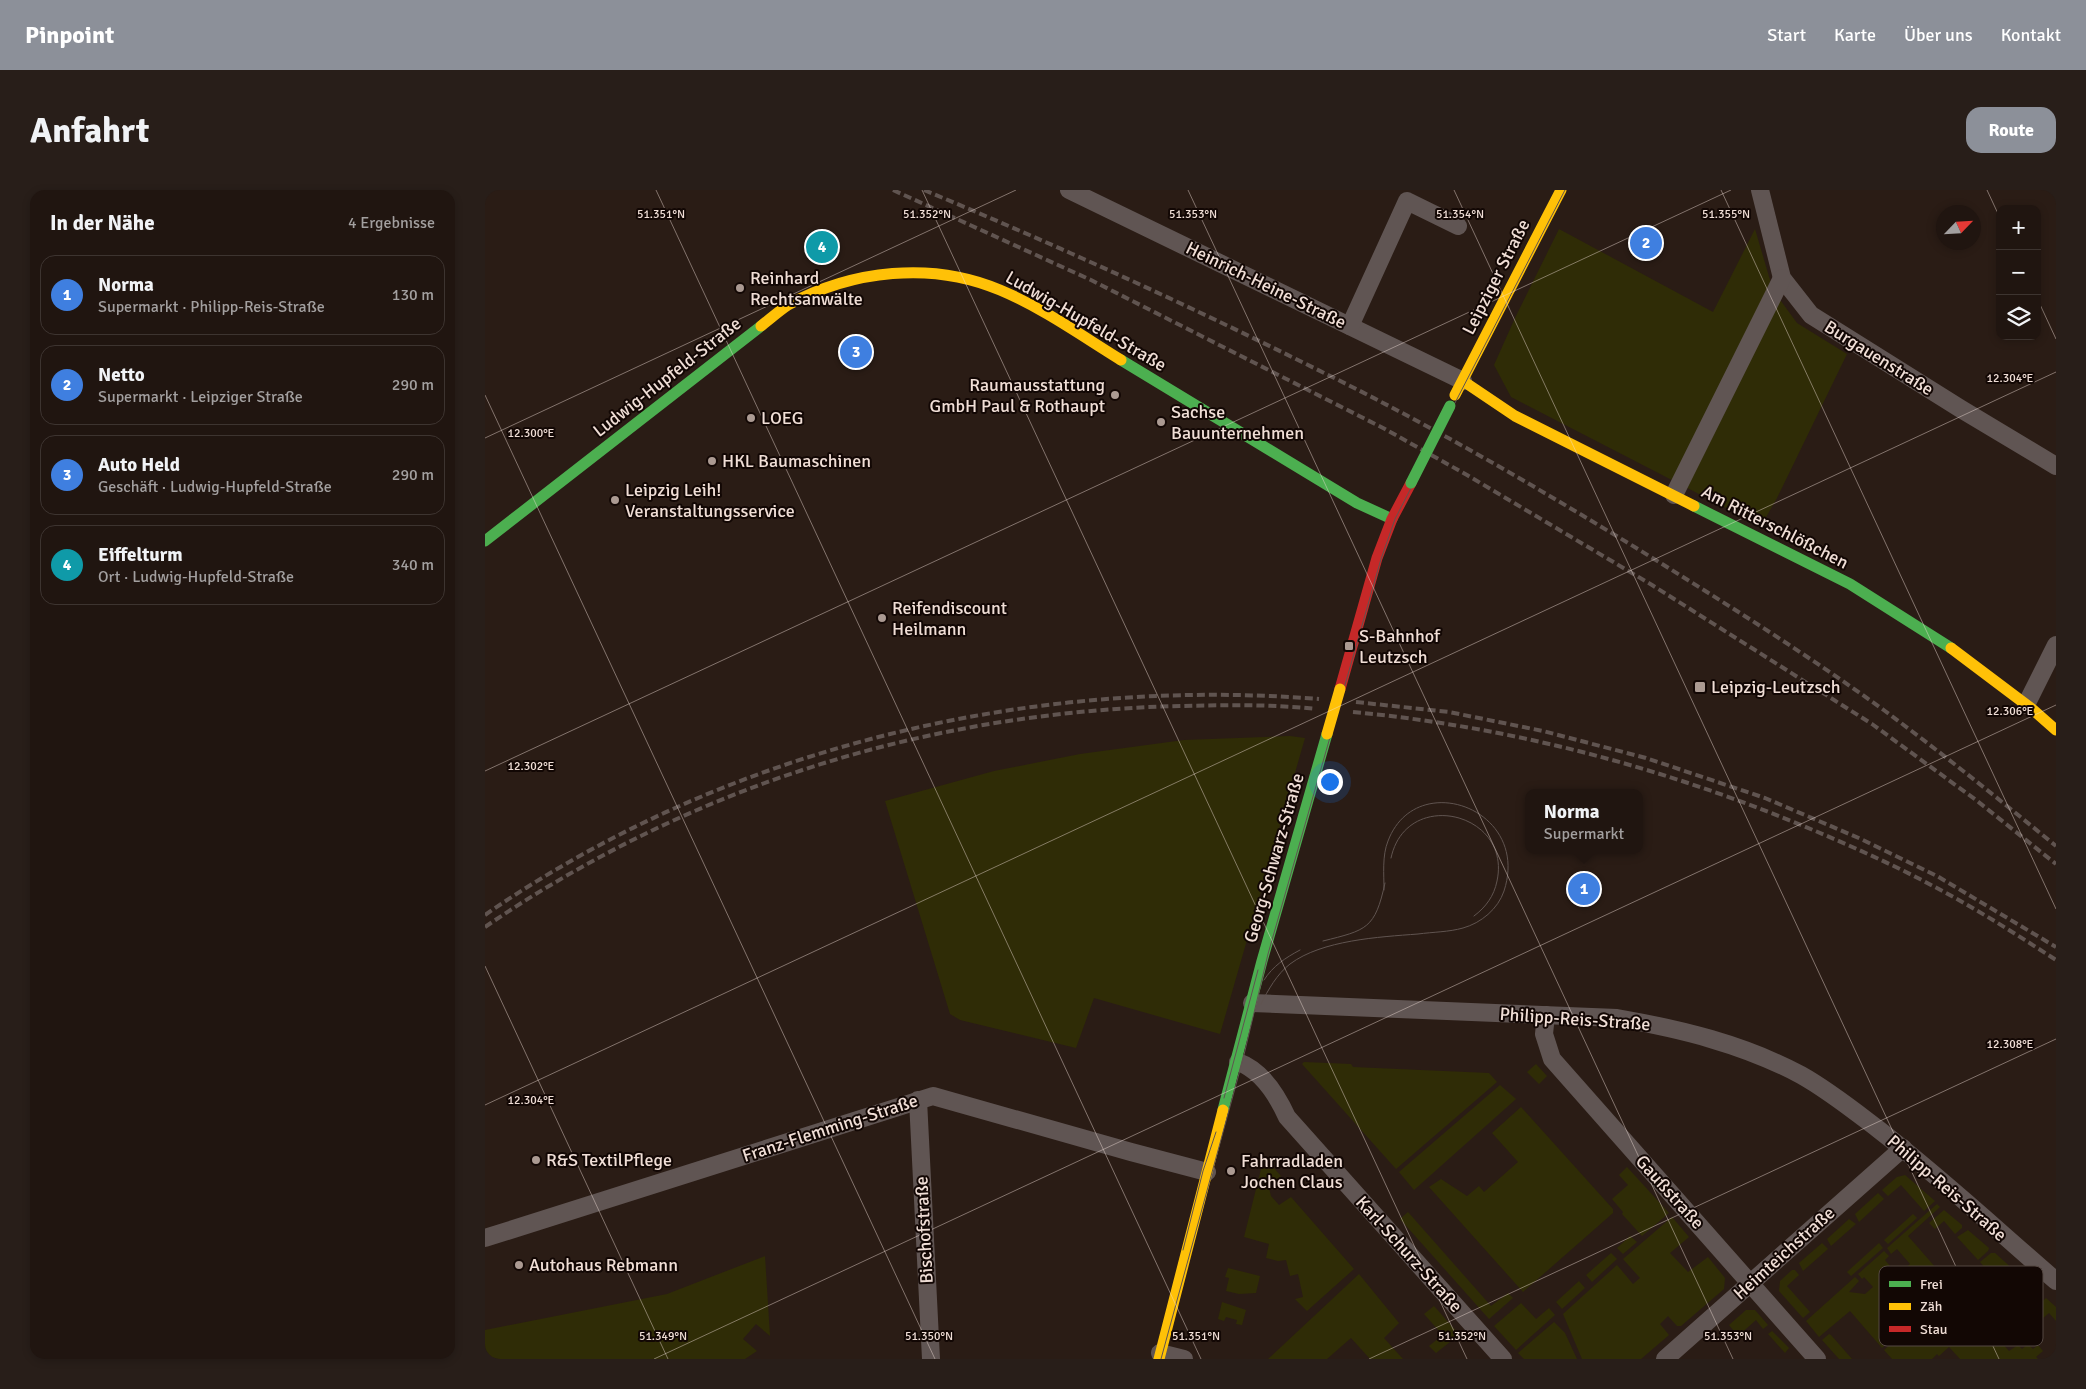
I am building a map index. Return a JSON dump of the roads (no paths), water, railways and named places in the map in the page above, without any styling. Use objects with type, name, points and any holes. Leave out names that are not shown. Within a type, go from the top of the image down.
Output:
[{"type":"main road","name":"Leipziger Straße","points":[[1463,380],[1561,190]]},
{"type":"main road","name":"Ludwig-Hupfeld-Straße","points":[[485,541],[787,306],[835,284],[865,276],[887,273],[925,272],[993,286],[1027,303],[1357,503],[1392,519]]},
{"type":"main road","name":"Georg-Schwarz-Straße","points":[[1160,1356],[1252,1003],[1377,558],[1392,519],[1463,380]]},
{"type":"main road","name":"Am Ritterschlößchen","points":[[1463,380],[1515,416],[1850,584],[1945,644],[2056,730]]},
{"type":"street","name":"Heinrich-Heine-Straße","points":[[1069,190],[1463,380]]},
{"type":"street","name":"Burgauenstraße","points":[[1766,194],[1782,278],[1811,315],[2056,466]]},
{"type":"street","points":[[1350,326],[1407,201],[1458,226]]},
{"type":"street","points":[[1674,495],[1782,278]]},
{"type":"street","points":[[2026,705],[2056,644]]},
{"type":"street","name":"Philipp-Reis-Straße","points":[[1252,1003],[1617,1018],[1668,1027],[1753,1053],[1800,1075],[1835,1096],[1903,1148],[2039,1266]]},
{"type":"street","name":"Gaußstraße","points":[[1546,1015],[1544,1034],[1552,1059],[1817,1359]]},
{"type":"street","name":"Karl-Schurz-Straße","points":[[1237,1062],[1249,1066],[1263,1078],[1287,1117],[1503,1359]]},
{"type":"street","name":"Franz-Flemming-Straße","points":[[485,1238],[933,1096],[1121,1150],[1207,1172]]},
{"type":"street","name":"Bischofstraße","points":[[918,1100],[931,1359]]},
{"type":"street","name":"Heimteichstraße","points":[[1665,1359],[1903,1148]]},
{"type":"street","name":"Philipp-Reis-Straße","points":[[2043,1270],[2056,1281]]},
{"type":"street","points":[[1160,1356],[1184,1359]]},
{"type":"tram line","points":[[1161,1359],[1243,1059],[1268,954],[1381,559],[1395,519],[1565,190]]},
{"type":"tram line","points":[[1261,1004],[1273,982],[1285,968],[1303,956],[1318,950],[1369,938],[1458,929],[1470,926],[1482,919],[1498,904],[1504,891],[1508,862],[1501,838],[1487,820],[1467,808],[1444,803],[1422,806],[1402,819],[1388,841],[1384,859],[1384,890]]},
{"type":"tram line","points":[[1391,858],[1400,836],[1416,822],[1435,816],[1455,817],[1474,825],[1489,838],[1497,857],[1497,881],[1494,892],[1486,905],[1474,916]]},
{"type":"tram line","points":[[1323,941],[1350,934],[1367,925],[1373,919],[1377,910],[1385,883]]},
{"type":"tram line","points":[[1264,980],[1280,963],[1300,950]]},
{"type":"tram line","points":[[1224,1098],[1258,970]]},
{"type":"tram line","points":[[1183,1250],[1203,1171],[1216,1132]]},
{"type":"railway","points":[[893,190],[1091,280],[1385,429],[1467,475],[1652,585],[1872,724],[1976,800],[2056,864]]},
{"type":"railway","points":[[924,190],[1121,276],[1266,344],[1402,413],[1532,486],[1688,580],[1830,672],[1885,711],[1993,794],[2056,846]]},
{"type":"railway","points":[[485,915],[578,857],[676,808],[778,767],[883,736],[991,713],[1100,700],[1209,695],[1319,699]]},
{"type":"railway","points":[[1356,702],[1449,712],[1543,731],[1646,758],[1765,798],[1861,839],[1937,876],[2056,947]]},
{"type":"railway","points":[[485,927],[564,877],[646,833],[730,796],[816,766],[905,741],[995,723],[1087,711],[1214,705],[1316,709]]},
{"type":"railway","points":[[1353,712],[1471,728],[1587,753],[1645,769],[1758,808],[1858,850],[1949,894],[2056,960]]},
{"type":"place","name":"Netto","points":[[1646,243]]},
{"type":"place","name":"Eiffelturm","points":[[822,247]]},
{"type":"place","name":"Reinhard Rechtsanwälte","points":[[740,288]]},
{"type":"place","name":"Auto Held","points":[[856,352]]},
{"type":"place","name":"Raumausstattung GmbH Paul & Rothaupt","points":[[1115,395]]},
{"type":"place","name":"LOEG","points":[[751,418]]},
{"type":"place","name":"Sachse Bauunternehmen","points":[[1161,422]]},
{"type":"place","name":"HKL Baumaschinen","points":[[712,461]]},
{"type":"place","name":"Leipzig Leih! Veranstaltungsservice","points":[[615,500]]},
{"type":"place","name":"Reifendiscount Heilmann","points":[[882,618]]},
{"type":"place","name":"S-Bahnhof Leutzsch","points":[[1349,646]]},
{"type":"place","name":"Leipzig-Leutzsch","points":[[1700,687]]},
{"type":"place","name":"Norma","points":[[1584,889]]},
{"type":"place","name":"R&S TextilPflege","points":[[536,1160]]},
{"type":"place","name":"Fahrradladen Jochen Claus","points":[[1231,1171]]},
{"type":"place","name":"Autohaus Rebmann","points":[[519,1265]]}]
